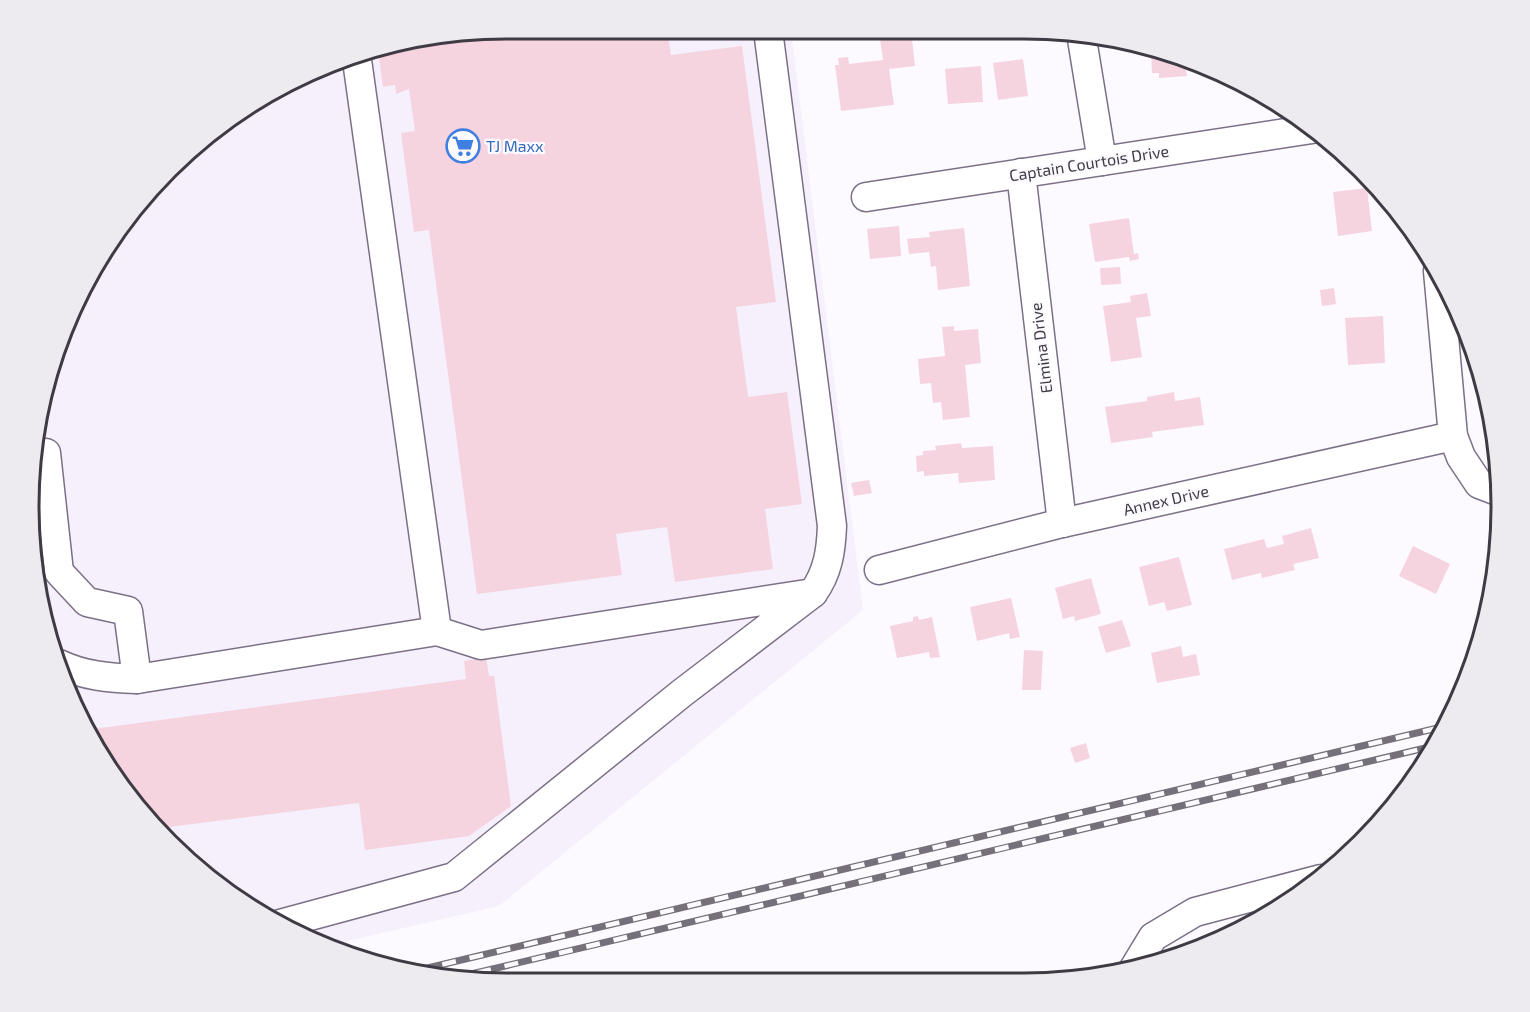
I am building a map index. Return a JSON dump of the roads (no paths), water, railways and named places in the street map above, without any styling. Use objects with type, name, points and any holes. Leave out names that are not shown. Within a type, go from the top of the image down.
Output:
[{"type":"street","points":[[292,921],[454,877],[682,693],[813,593],[822,581],[828,564],[832,526],[769,39]]},
{"type":"street","points":[[1083,43],[1102,161]]},
{"type":"street","points":[[357,64],[437,631]]},
{"type":"street","name":"Captain Courtois Drive","points":[[866,197],[1301,131]]},
{"type":"street","name":"Elmina Drive","points":[[1021,173],[1062,523]]},
{"type":"street","points":[[1440,294],[1453,436],[1461,458],[1479,484],[1490,488]]},
{"type":"street","name":"Annex Drive","points":[[879,570],[1062,523],[1453,436]]},
{"type":"street","points":[[42,454],[46,453],[58,572],[87,602],[128,610],[137,679]]},
{"type":"street","points":[[68,668],[87,675],[137,679],[437,631],[481,645],[813,593]]},
{"type":"street","points":[[1140,958],[1153,937],[1195,912],[1294,886]]},
{"type":"railway","points":[[432,967],[1434,729]]},
{"type":"railway","points":[[479,972],[1422,749]]},
{"type":"place","name":"TJ Maxx","points":[[463,146]]}]
